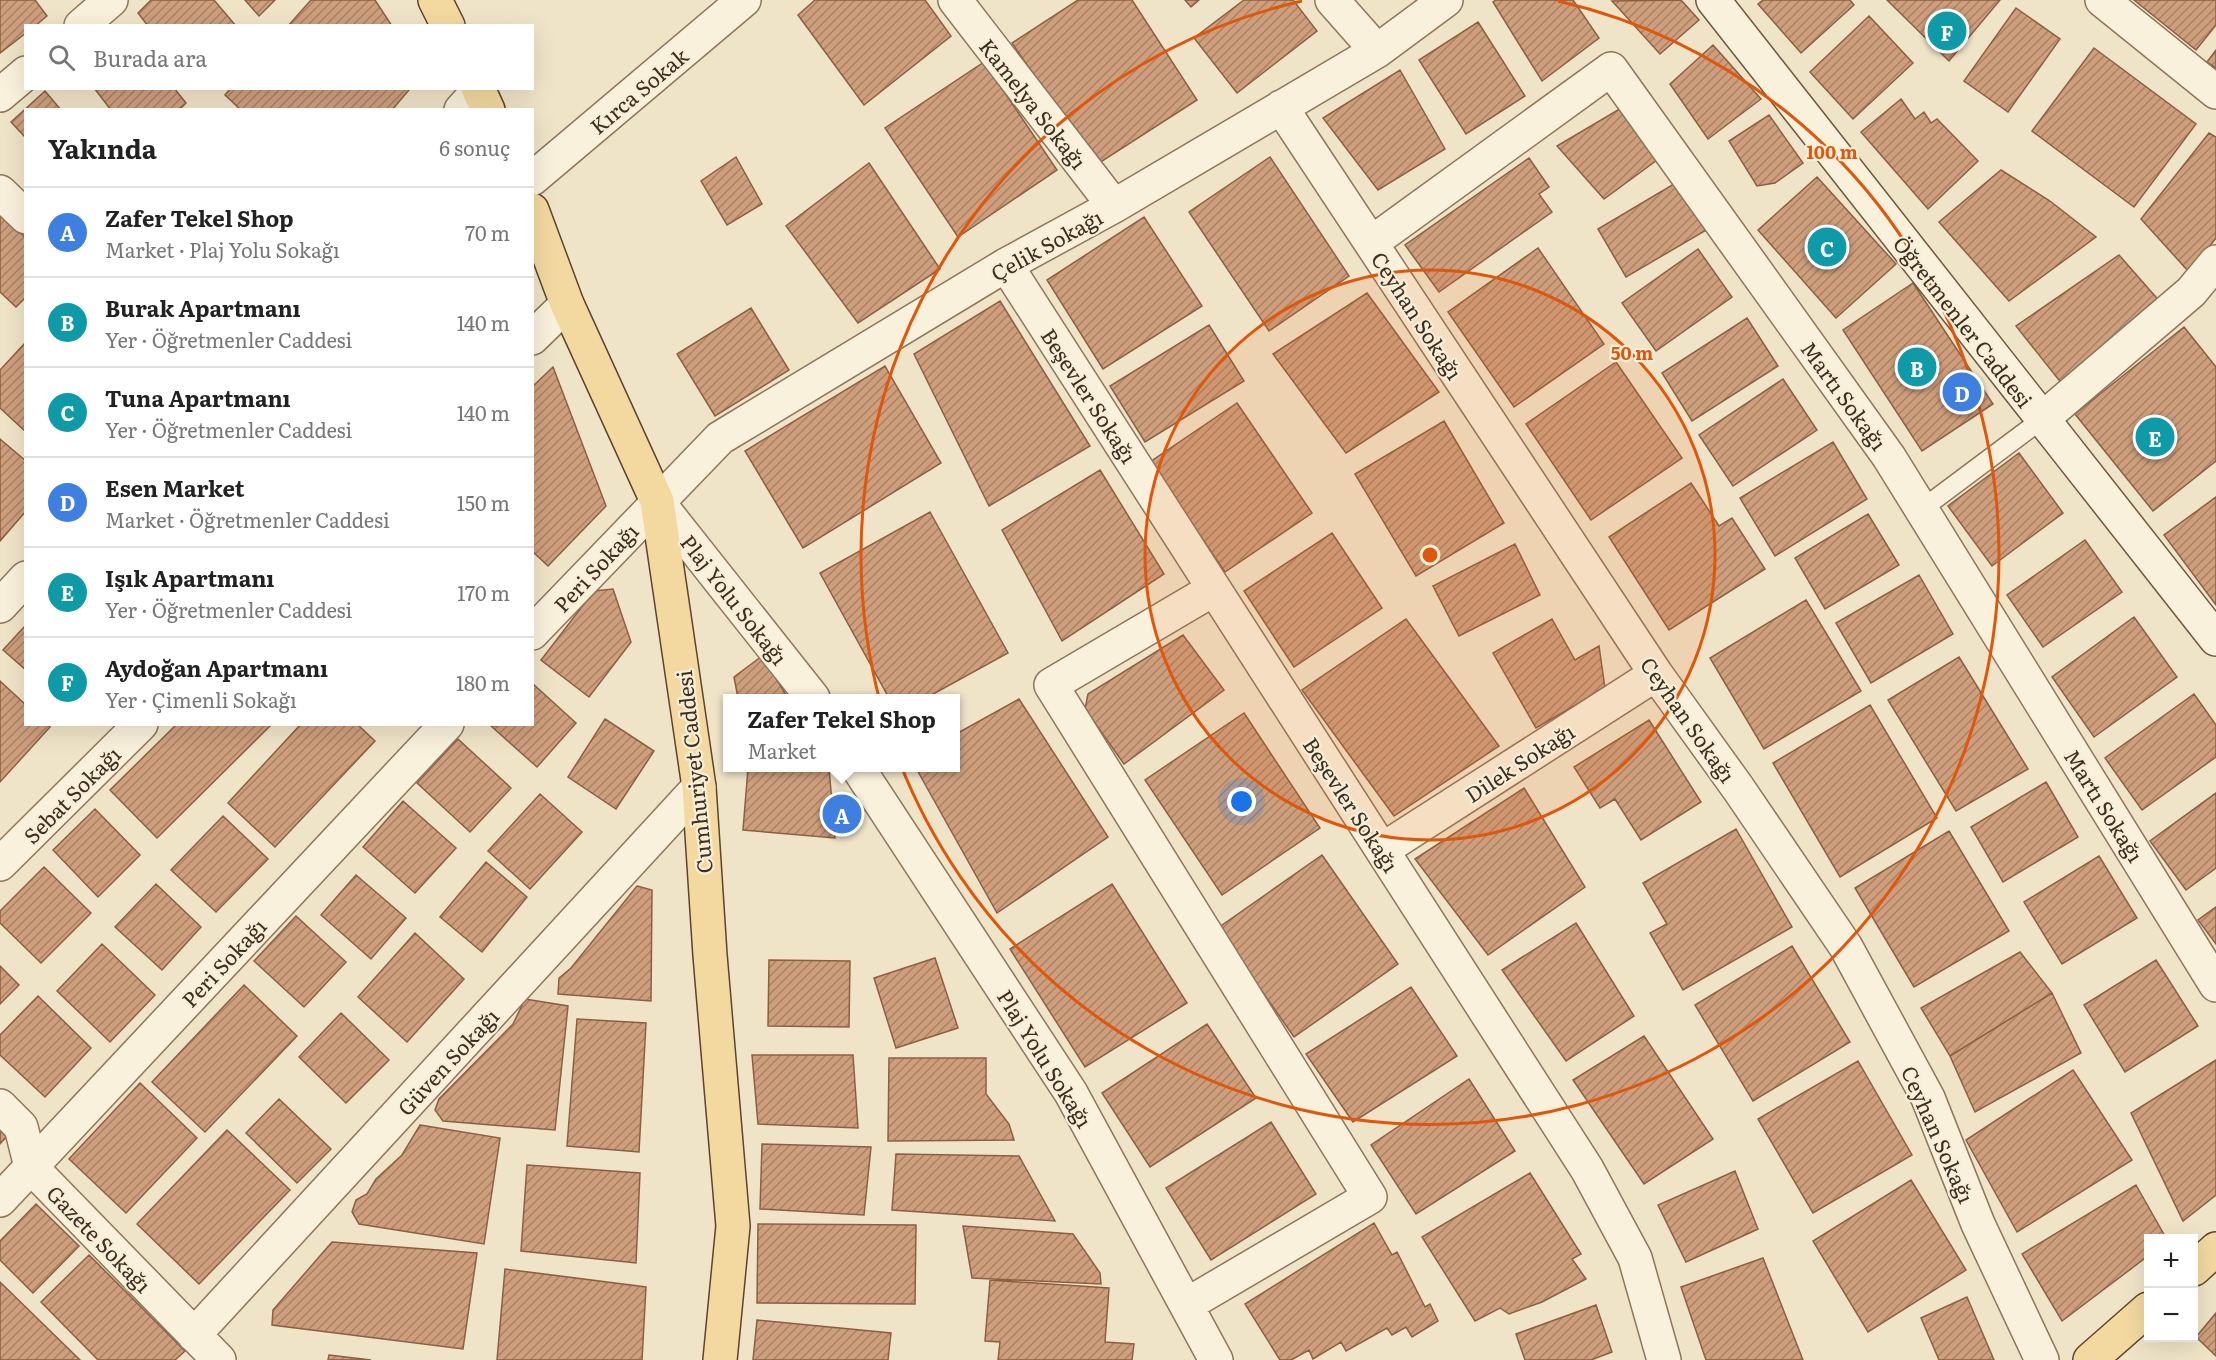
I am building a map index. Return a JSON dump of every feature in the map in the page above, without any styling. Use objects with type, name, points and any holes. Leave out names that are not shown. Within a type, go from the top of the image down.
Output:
[{"type":"main road","points":[[435,0],[447,24]]},
{"type":"main road","name":"Cumhuriyet Caddesi","points":[[534,215],[567,304],[657,501],[699,787],[710,956],[734,1226],[720,1360]]},
{"type":"main road","points":[[2198,1265],[2216,1249]]},
{"type":"main road","points":[[2091,1360],[2144,1313]]},
{"type":"street","points":[[83,24],[111,0]]},
{"type":"street","name":"Kırca Sokak","points":[[534,178],[744,0]]},
{"type":"street","name":"Kamelya Sokağı","points":[[955,0],[1114,206]]},
{"type":"street","points":[[1332,0],[1377,51]]},
{"type":"street","name":"Çelik Sokağı","points":[[657,501],[720,438],[1006,265],[1114,206],[1377,51],[1446,0]]},
{"type":"street","name":"Öğretmenler Caddesi","points":[[1713,0],[2041,420],[2216,639]]},
{"type":"street","points":[[2102,0],[2216,92]]},
{"type":"street","name":"Martı Sokağı","points":[[1371,243],[1611,69],[1889,457],[2216,985]]},
{"type":"street","points":[[0,94],[24,75]]},
{"type":"street","name":"Ceyhan Sokağı","points":[[1281,107],[1656,674],[1738,788],[1846,947],[1928,1098],[1978,1224],[2042,1360]]},
{"type":"street","points":[[0,192],[24,215]]},
{"type":"street","points":[[2041,420],[2192,292],[2216,262]]},
{"type":"street","name":"Beşevler Sokağı","points":[[1006,265],[1587,1169],[1635,1258],[1664,1360]]},
{"type":"street","points":[[534,336],[567,304]]},
{"type":"street","name":"Peri Sokağı","points":[[534,631],[657,501]]},
{"type":"street","name":"Plaj Yolu Sokağı","points":[[657,501],[809,694]]},
{"type":"street","points":[[0,606],[24,580]]},
{"type":"street","points":[[1188,1304],[1370,1197],[1051,685],[1214,589]]},
{"type":"street","name":"Dilek Sokağı","points":[[1382,850],[1656,674]]},
{"type":"street","name":"Sebat Sokağı","points":[[0,864],[139,726]]},
{"type":"street","name":"Peri Sokağı","points":[[0,1200],[445,726]]},
{"type":"street","name":"Plaj Yolu Sokağı","points":[[861,772],[1071,1093],[1188,1304],[1216,1360]]},
{"type":"street","name":"Güven Sokağı","points":[[195,1335],[699,787]]},
{"type":"street","name":"Gazete Sokağı","points":[[0,1106],[21,1127],[30,1167],[219,1360]]},
{"type":"lane","points":[[1922,509],[2041,420]]},
{"type":"building","points":[[0,0],[35,0],[47,16],[37,24],[24,24],[24,35],[0,53]]},
{"type":"building","points":[[151,0],[214,0],[234,24],[146,24],[138,13]]},
{"type":"building","points":[[245,0],[275,0],[259,16]]},
{"type":"building","points":[[311,0],[375,0],[391,24],[290,24]]},
{"type":"building","points":[[815,0],[925,0],[951,36],[864,105],[798,15]]},
{"type":"building","points":[[1078,0],[1132,0],[1197,100],[1096,165],[1012,43]]},
{"type":"building","points":[[1185,0],[1199,0],[1191,7]]},
{"type":"building","points":[[1244,0],[1293,0],[1317,31],[1237,93],[1194,38]]},
{"type":"building","points":[[1496,0],[1573,0],[1599,38],[1542,81],[1493,2]]},
{"type":"building","points":[[1681,0],[1699,20],[1660,54],[1612,1]]},
{"type":"building","points":[[1763,0],[1850,0],[1854,5],[1801,53],[1758,4]]},
{"type":"building","points":[[1887,0],[2000,0],[1949,61]]},
{"type":"building","points":[[2134,0],[2216,0],[2216,25],[2196,50]]},
{"type":"building","points":[[2016,8],[2060,39],[2008,112],[1964,81]]},
{"type":"building","points":[[1869,16],[1913,63],[1853,119],[1810,72]]},
{"type":"building","points":[[1478,22],[1525,96],[1466,134],[1419,60]]},
{"type":"building","points":[[1713,45],[1761,99],[1708,139],[1670,84]]},
{"type":"building","points":[[2094,48],[2196,124],[2134,207],[2032,131]]},
{"type":"building","points":[[2216,50],[2216,68],[2207,62]]},
{"type":"building","points":[[984,62],[1057,170],[958,237],[885,128]]},
{"type":"building","points":[[1400,70],[1445,149],[1378,190],[1323,118]]},
{"type":"building","points":[[96,90],[176,90],[186,103],[181,108],[109,108]]},
{"type":"building","points":[[229,90],[409,90],[394,108],[239,108],[225,95]]},
{"type":"building","points":[[45,91],[59,108],[26,108]]},
{"type":"building","points":[[1901,99],[1915,119],[1924,112],[1931,123],[1937,119],[1978,161],[1928,209],[1861,132]]},
{"type":"building","points":[[1623,107],[1661,157],[1604,199],[1557,146]]},
{"type":"building","points":[[24,110],[24,136],[11,122]]},
{"type":"building","points":[[1769,115],[1803,163],[1775,183],[1757,186],[1729,141]]},
{"type":"building","points":[[2209,133],[2216,137],[2216,238],[2189,272],[2141,219]]},
{"type":"building","points":[[736,157],[762,204],[727,225],[701,181]]},
{"type":"building","points":[[1270,157],[1349,276],[1269,331],[1189,212]]},
{"type":"building","points":[[1529,158],[1549,187],[1539,194],[1552,212],[1439,292],[1405,245]]},
{"type":"building","points":[[869,163],[940,269],[858,323],[786,226]]},
{"type":"building","points":[[2001,170],[2050,201],[2096,237],[2009,301],[1939,222]]},
{"type":"building","points":[[1817,177],[1896,264],[1836,318],[1758,230]]},
{"type":"building","points":[[1679,181],[1708,229],[1626,277],[1598,229]]},
{"type":"building","points":[[0,215],[24,236],[24,299],[16,307],[0,292]]},
{"type":"building","points":[[1144,217],[1202,306],[1103,369],[1047,280]]},
{"type":"building","points":[[1538,248],[1604,344],[1514,407],[1448,312]]},
{"type":"building","points":[[1698,249],[1732,297],[1656,351],[1622,303]]},
{"type":"building","points":[[2119,255],[2162,304],[2066,389],[2016,326]]},
{"type":"building","points":[[1913,283],[1993,404],[1922,451],[1843,330]]},
{"type":"building","points":[[1367,293],[1439,392],[1346,453],[1273,354]]},
{"type":"building","points":[[1000,301],[1090,446],[989,506],[914,354]]},
{"type":"building","points":[[751,308],[789,370],[715,416],[677,354]]},
{"type":"building","points":[[1747,318],[1778,366],[1692,421],[1662,373]]},
{"type":"building","points":[[1209,325],[1244,381],[1145,442],[1110,386]]},
{"type":"building","points":[[2184,327],[2216,367],[2216,461],[2153,511],[2075,414]]},
{"type":"building","points":[[24,344],[24,430],[0,408],[0,370]]},
{"type":"building","points":[[1616,362],[1682,458],[1591,520],[1526,424]]},
{"type":"building","points":[[885,366],[941,463],[803,548],[745,451]]},
{"type":"building","points":[[553,367],[606,506],[548,566],[534,553],[534,385]]},
{"type":"building","points":[[1783,379],[1817,430],[1733,486],[1699,435]]},
{"type":"building","points":[[1237,403],[1312,513],[1225,572],[1150,462]]},
{"type":"building","points":[[1444,421],[1504,523],[1416,576],[1355,474]]},
{"type":"building","points":[[0,439],[24,459],[24,513],[0,541]]},
{"type":"building","points":[[1833,442],[1867,499],[1775,556],[1740,498]]},
{"type":"building","points":[[2019,453],[2063,513],[1992,566],[1948,506]]},
{"type":"building","points":[[1100,470],[1164,574],[1062,641],[1002,530]]},
{"type":"building","points":[[1691,483],[1719,526],[1732,518],[1765,569],[1669,630],[1609,537]]},
{"type":"building","points":[[2216,497],[2216,605],[2164,535]]},
{"type":"building","points":[[930,512],[1008,653],[933,694],[887,694],[820,573]]},
{"type":"building","points":[[1868,514],[1899,565],[1825,609],[1795,558]]},
{"type":"building","points":[[1332,533],[1382,608],[1294,667],[1244,591]]},
{"type":"building","points":[[2085,540],[2122,592],[2043,647],[2007,595]]},
{"type":"building","points":[[1515,544],[1540,595],[1459,636],[1433,586]]},
{"type":"building","points":[[1919,575],[1953,634],[1871,683],[1836,623]]},
{"type":"building","points":[[613,589],[631,642],[589,697],[541,660],[594,591]]},
{"type":"building","points":[[1806,600],[1861,691],[1764,749],[1710,658]]},
{"type":"building","points":[[2134,617],[2177,677],[2094,737],[2052,677]]},
{"type":"building","points":[[1406,619],[1499,746],[1394,816],[1302,690]]},
{"type":"building","points":[[1552,619],[1575,660],[1599,646],[1605,688],[1536,728],[1493,653]]},
{"type":"building","points":[[24,627],[24,668],[3,650]]},
{"type":"building","points":[[1183,635],[1224,690],[1124,764],[1085,709],[1088,694]]},
{"type":"building","points":[[762,656],[786,694],[737,694],[734,677]]},
{"type":"building","points":[[1959,657],[2028,769],[1956,811],[1888,700]]},
{"type":"building","points":[[0,681],[24,703],[24,726],[50,727],[0,782]]},
{"type":"building","points":[[534,685],[576,723],[537,767],[491,726],[534,726]]},
{"type":"building","points":[[2194,694],[2216,725],[2216,757],[2142,810],[2105,758]]},
{"type":"building","points":[[1019,699],[1108,837],[997,913],[918,772],[960,772],[960,732]]},
{"type":"building","points":[[1870,705],[1937,818],[1840,877],[1773,763]]},
{"type":"building","points":[[1244,713],[1320,828],[1222,895],[1145,780]]},
{"type":"building","points":[[605,719],[654,751],[616,809],[568,777]]},
{"type":"building","points":[[1649,720],[1701,802],[1641,840],[1615,799],[1600,808],[1574,767]]},
{"type":"building","points":[[175,726],[270,726],[157,838],[110,790]]},
{"type":"building","points":[[299,726],[359,726],[375,741],[275,847],[228,803]]},
{"type":"building","points":[[458,739],[511,788],[470,832],[417,783]]},
{"type":"building","points":[[748,772],[829,772],[835,838],[743,830]]},
{"type":"building","points":[[2046,782],[2078,837],[2003,882],[1971,827]]},
{"type":"building","points":[[1524,788],[1585,887],[1488,955],[1415,859]]},
{"type":"building","points":[[2216,793],[2216,868],[2186,890],[2150,841]]},
{"type":"building","points":[[540,794],[582,832],[530,889],[488,851]]},
{"type":"building","points":[[403,801],[456,848],[415,893],[363,847]]},
{"type":"building","points":[[95,809],[140,855],[98,897],[53,850]]},
{"type":"building","points":[[223,816],[268,859],[216,912],[171,870]]},
{"type":"building","points":[[1736,829],[1792,927],[1683,990],[1650,933],[1667,924],[1643,883]]},
{"type":"building","points":[[1949,831],[2009,931],[1914,987],[1855,888]]},
{"type":"building","points":[[1322,855],[1398,964],[1294,1037],[1218,928]]},
{"type":"building","points":[[2099,856],[2137,918],[2062,964],[2024,902]]},
{"type":"building","points":[[486,862],[527,897],[482,952],[440,917]]},
{"type":"building","points":[[44,867],[91,913],[41,963],[0,923],[0,911]]},
{"type":"building","points":[[356,875],[406,918],[371,959],[321,915]]},
{"type":"building","points":[[156,884],[201,927],[162,970],[115,927]]},
{"type":"building","points":[[1112,884],[1187,1003],[1085,1067],[1010,949]]},
{"type":"building","points":[[637,886],[652,890],[651,1001],[558,994],[559,978],[571,968]]},
{"type":"building","points":[[2216,907],[2216,944],[2198,920]]},
{"type":"building","points":[[296,916],[346,962],[304,1007],[254,961]]},
{"type":"building","points":[[1576,923],[1634,1016],[1566,1061],[1502,970]]},
{"type":"building","points":[[415,933],[464,979],[407,1042],[358,997]]},
{"type":"building","points":[[102,944],[155,995],[110,1042],[57,991]]},
{"type":"building","points":[[1792,946],[1850,1042],[1753,1101],[1695,1005]]},
{"type":"building","points":[[2020,952],[2052,993],[1950,1056],[1921,1008]]},
{"type":"building","points":[[935,958],[958,1028],[896,1048],[874,978]]},
{"type":"building","points":[[769,960],[850,961],[849,1027],[768,1026]]},
{"type":"building","points":[[2156,960],[2198,1026],[2125,1072],[2084,1005]]},
{"type":"building","points":[[0,966],[19,985],[0,1004]]},
{"type":"building","points":[[244,985],[297,1036],[205,1132],[152,1082]]},
{"type":"building","points":[[1411,987],[1457,1056],[1353,1122],[1306,1054]]},
{"type":"building","points":[[2052,993],[2081,1053],[1975,1112],[1950,1056]]},
{"type":"building","points":[[38,996],[91,1048],[45,1097],[0,1055],[0,1035]]},
{"type":"building","points":[[525,999],[568,1006],[555,1130],[443,1121],[435,1110],[439,1099],[513,1024]]},
{"type":"building","points":[[341,1013],[389,1060],[346,1103],[299,1057]]},
{"type":"building","points":[[577,1019],[646,1023],[639,1152],[567,1146]]},
{"type":"building","points":[[1207,1024],[1256,1098],[1150,1167],[1102,1093]]},
{"type":"building","points":[[1644,1036],[1713,1139],[1644,1184],[1573,1080]]},
{"type":"building","points":[[752,1055],[853,1055],[858,1128],[758,1124]]},
{"type":"building","points":[[889,1058],[986,1058],[986,1094],[1009,1124],[1014,1140],[888,1141]]},
{"type":"building","points":[[2216,1060],[2216,1195],[2183,1221],[2131,1113]]},
{"type":"building","points":[[1858,1061],[1912,1155],[1813,1213],[1758,1119]]},
{"type":"building","points":[[2073,1070],[2132,1160],[2017,1232],[1966,1140]]},
{"type":"building","points":[[1469,1079],[1515,1151],[1416,1214],[1371,1145]]},
{"type":"building","points":[[140,1083],[197,1138],[126,1213],[69,1159]]},
{"type":"building","points":[[279,1099],[331,1149],[297,1183],[246,1133]]},
{"type":"building","points":[[1271,1122],[1316,1194],[1211,1260],[1166,1188]]},
{"type":"building","points":[[420,1125],[500,1138],[484,1244],[359,1224],[352,1212],[356,1200],[367,1194],[376,1179],[402,1155]]},
{"type":"building","points":[[0,1126],[9,1134],[0,1144]]},
{"type":"building","points":[[227,1130],[290,1190],[199,1284],[137,1224]]},
{"type":"building","points":[[762,1144],[871,1147],[864,1215],[760,1209]]},
{"type":"building","points":[[896,1154],[1019,1156],[1055,1221],[892,1210]]},
{"type":"building","points":[[527,1165],[640,1173],[636,1263],[521,1251]]},
{"type":"building","points":[[1735,1171],[1758,1229],[1686,1262],[1658,1205]]},
{"type":"building","points":[[1530,1173],[1581,1254],[1572,1259],[1586,1279],[1542,1302],[1509,1314],[1500,1308],[1475,1321],[1422,1237]]},
{"type":"building","points":[[1911,1180],[1966,1270],[1868,1332],[1813,1241]]},
{"type":"building","points":[[2136,1185],[2164,1234],[2144,1234],[2144,1259],[2062,1321],[2022,1254]]},
{"type":"building","points":[[36,1204],[79,1246],[33,1293],[0,1260],[0,1241]]},
{"type":"building","points":[[1374,1223],[1392,1255],[1397,1252],[1425,1307],[1430,1304],[1438,1321],[1412,1337],[1406,1327],[1392,1335],[1387,1328],[1346,1351],[1341,1342],[1313,1359],[1309,1350],[1291,1360],[1280,1360],[1245,1304]]},
{"type":"building","points":[[758,1224],[916,1225],[915,1304],[757,1303]]},
{"type":"building","points":[[963,1226],[1073,1234],[1100,1273],[1101,1284],[972,1278]]},
{"type":"building","points":[[332,1242],[477,1253],[463,1349],[272,1325],[273,1310]]},
{"type":"building","points":[[89,1255],[185,1351],[175,1360],[98,1360],[41,1302]]},
{"type":"building","points":[[1763,1258],[1803,1360],[1706,1360],[1681,1287]]},
{"type":"building","points":[[505,1269],[646,1287],[642,1360],[497,1360]]},
{"type":"building","points":[[990,1280],[1109,1288],[1105,1342],[1134,1344],[1132,1360],[998,1360],[1000,1342],[985,1341]]},
{"type":"building","points":[[0,1282],[80,1360],[0,1360]]},
{"type":"building","points":[[1967,1297],[1994,1360],[1939,1360],[1921,1318]]},
{"type":"building","points":[[1596,1305],[1612,1352],[1591,1360],[1525,1360],[1516,1334]]},
{"type":"building","points":[[2216,1313],[2216,1356],[2198,1339],[2198,1335]]},
{"type":"building","points":[[757,1320],[891,1333],[888,1360],[753,1360]]},
{"type":"building","points":[[329,1355],[371,1360],[328,1360]]},
{"type":"place","name":"Aydoğan Apartmanı","points":[[1947,31]]},
{"type":"place","name":"Tuna Apartmanı","points":[[1827,247]]},
{"type":"place","name":"Burak Apartmanı","points":[[1917,367]]},
{"type":"place","name":"Esen Market","points":[[1962,392]]},
{"type":"place","name":"Işık Apartmanı","points":[[2155,437]]},
{"type":"place","name":"Zafer Tekel Shop","points":[[842,814]]}]
